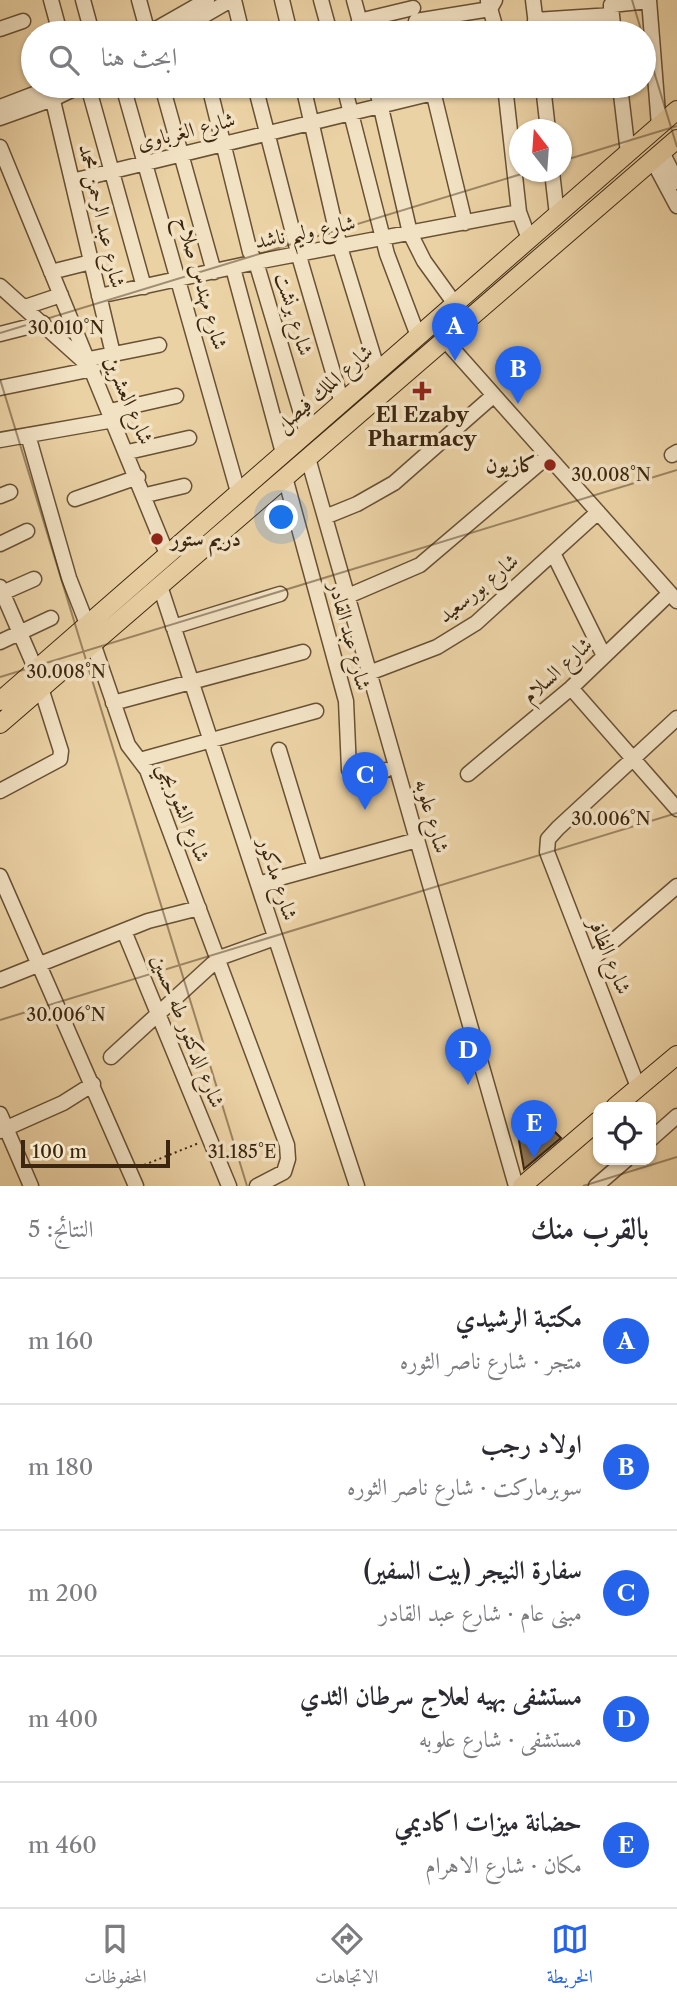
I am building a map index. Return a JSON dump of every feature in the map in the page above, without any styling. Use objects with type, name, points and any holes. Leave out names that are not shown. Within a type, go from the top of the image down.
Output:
[{"type":"main road","name":"شارع الملك فيصل","points":[[0,701],[677,110]]},
{"type":"main road","name":"شارع الملك فيصل","points":[[0,724],[677,139]]},
{"type":"main road","points":[[603,174],[606,187],[617,192]]},
{"type":"main road","points":[[577,197],[589,204],[589,216]]},
{"type":"main road","points":[[621,1102],[677,1055]]},
{"type":"main road","points":[[522,1186],[593,1125]]},
{"type":"street","points":[[51,0],[57,21]]},
{"type":"street","points":[[83,0],[89,21]]},
{"type":"street","points":[[139,0],[145,21]]},
{"type":"street","points":[[191,16],[207,0]]},
{"type":"street","points":[[191,16],[232,0],[238,21]]},
{"type":"street","points":[[282,0],[287,21]]},
{"type":"street","points":[[321,0],[327,21]]},
{"type":"street","points":[[354,0],[359,21]]},
{"type":"street","points":[[533,0],[535,21]]},
{"type":"street","points":[[558,21],[649,0],[651,21]]},
{"type":"street","points":[[388,21],[491,3],[495,21]]},
{"type":"street","points":[[0,29],[21,22]]},
{"type":"street","points":[[656,88],[659,126]]},
{"type":"street","points":[[0,107],[30,98]]},
{"type":"street","points":[[0,118],[39,98]]},
{"type":"street","name":"شارع عبد الرحمن محمد","points":[[54,98],[113,354]]},
{"type":"street","points":[[91,98],[144,287]]},
{"type":"street","name":"شارع مهندس صلاح","points":[[127,98],[238,492]]},
{"type":"street","points":[[165,98],[214,272]]},
{"type":"street","name":"شارع برنشت","points":[[212,98],[250,252],[256,262],[307,433]]},
{"type":"street","points":[[258,98],[299,256],[342,403]]},
{"type":"street","points":[[306,98],[340,247],[378,371]]},
{"type":"street","points":[[347,98],[383,238],[418,336]]},
{"type":"street","points":[[379,98],[410,233],[424,261],[454,304]]},
{"type":"street","name":"شارع الغرباوى","points":[[72,181],[405,98]]},
{"type":"street","points":[[434,98],[465,223]]},
{"type":"street","points":[[506,98],[519,212],[529,239]]},
{"type":"street","points":[[544,98],[547,119]]},
{"type":"street","points":[[621,98],[628,153]]},
{"type":"street","name":"شارع العشرين","points":[[0,147],[146,495],[167,554]]},
{"type":"street","points":[[657,157],[677,182]]},
{"type":"street","points":[[657,157],[677,206]]},
{"type":"street","points":[[553,182],[557,215]]},
{"type":"street","name":"شارع وليم ناشد","points":[[99,296],[256,262],[299,256],[519,212]]},
{"type":"street","points":[[51,272],[91,261]]},
{"type":"street","points":[[233,268],[283,453]]},
{"type":"street","points":[[1,285],[91,364]]},
{"type":"street","points":[[24,307],[61,295]]},
{"type":"street","points":[[0,334],[43,323]]},
{"type":"street","points":[[444,339],[673,597]]},
{"type":"street","points":[[0,388],[91,364],[113,354],[159,345]]},
{"type":"street","points":[[325,517],[365,501],[394,483],[494,395]]},
{"type":"street","points":[[0,440],[112,416],[176,396]]},
{"type":"street","points":[[29,435],[69,578],[88,624]]},
{"type":"street","points":[[128,452],[189,438]]},
{"type":"street","points":[[348,596],[402,575],[429,559],[548,456]]},
{"type":"street","name":"شارع علوبه","points":[[308,458],[516,1186]]},
{"type":"street","points":[[75,499],[138,477]]},
{"type":"street","name":"شارع عبد القادر","points":[[285,477],[346,701],[349,770],[358,776],[386,770]]},
{"type":"street","points":[[146,495],[184,486]]},
{"type":"street","name":"شارع بورسعيد","points":[[369,673],[436,647],[476,623],[598,512]]},
{"type":"street","points":[[0,544],[27,531]]},
{"type":"street","points":[[554,553],[604,656]]},
{"type":"street","points":[[34,579],[1,591],[36,670]]},
{"type":"street","name":"شارع مدكور","points":[[160,586],[357,1186]]},
{"type":"street","points":[[173,627],[280,594]]},
{"type":"street","name":"شارع السلام","points":[[468,774],[571,688],[673,597]]},
{"type":"street","points":[[0,642],[51,618]]},
{"type":"street","name":"شارع الشوربجي","points":[[93,643],[128,746],[147,770],[287,1144],[288,1159],[284,1172],[257,1186]]},
{"type":"street","points":[[113,703],[303,652]]},
{"type":"street","points":[[0,791],[60,759],[61,751],[41,688]]},
{"type":"street","points":[[571,688],[677,809]]},
{"type":"street","points":[[140,760],[316,711]]},
{"type":"street","points":[[632,758],[677,718]]},
{"type":"street","points":[[279,750],[315,868]]},
{"type":"street","name":"شارع الظافر","points":[[632,758],[548,839],[547,852],[638,1087]]},
{"type":"street","points":[[258,884],[417,840]]},
{"type":"street","points":[[0,876],[136,1186]]},
{"type":"street","points":[[591,960],[677,886]]},
{"type":"street","points":[[0,980],[161,917],[199,908]]},
{"type":"street","name":"شارع الدكتور طه حسين","points":[[124,931],[229,1186]]},
{"type":"street","points":[[111,1057],[219,958],[275,938]]},
{"type":"street","points":[[3,1129],[64,1104],[93,1084]]},
{"type":"street","points":[[0,1114],[3,1129],[31,1186]]},
{"type":"street","points":[[656,1135],[677,1116]]},
{"type":"street","points":[[656,1135],[677,1137]]},
{"type":"street","points":[[596,1186],[620,1165]]},
{"type":"path","points":[[129,1171],[210,1139]]},
{"type":"building","points":[[549,1126],[561,1138],[524,1169],[518,1135]]},
{"type":"place","name":"مكتبة الرشيدي","points":[[455,361]]},
{"type":"place","name":"El Ezaby Pharmacy","points":[[422,391]]},
{"type":"place","name":"اولاد رجب","points":[[518,404]]},
{"type":"place","name":"كازيون","points":[[550,465]]},
{"type":"place","name":"دريم ستور","points":[[157,539]]},
{"type":"place","name":"سفارة النيجر (بيت السفير)","points":[[365,810]]},
{"type":"place","name":"مستشفى بهيه لعلاج سرطان الثدي","points":[[468,1085]]},
{"type":"place","name":"حضانة ميزات اكاديمي","points":[[534,1158]]}]
